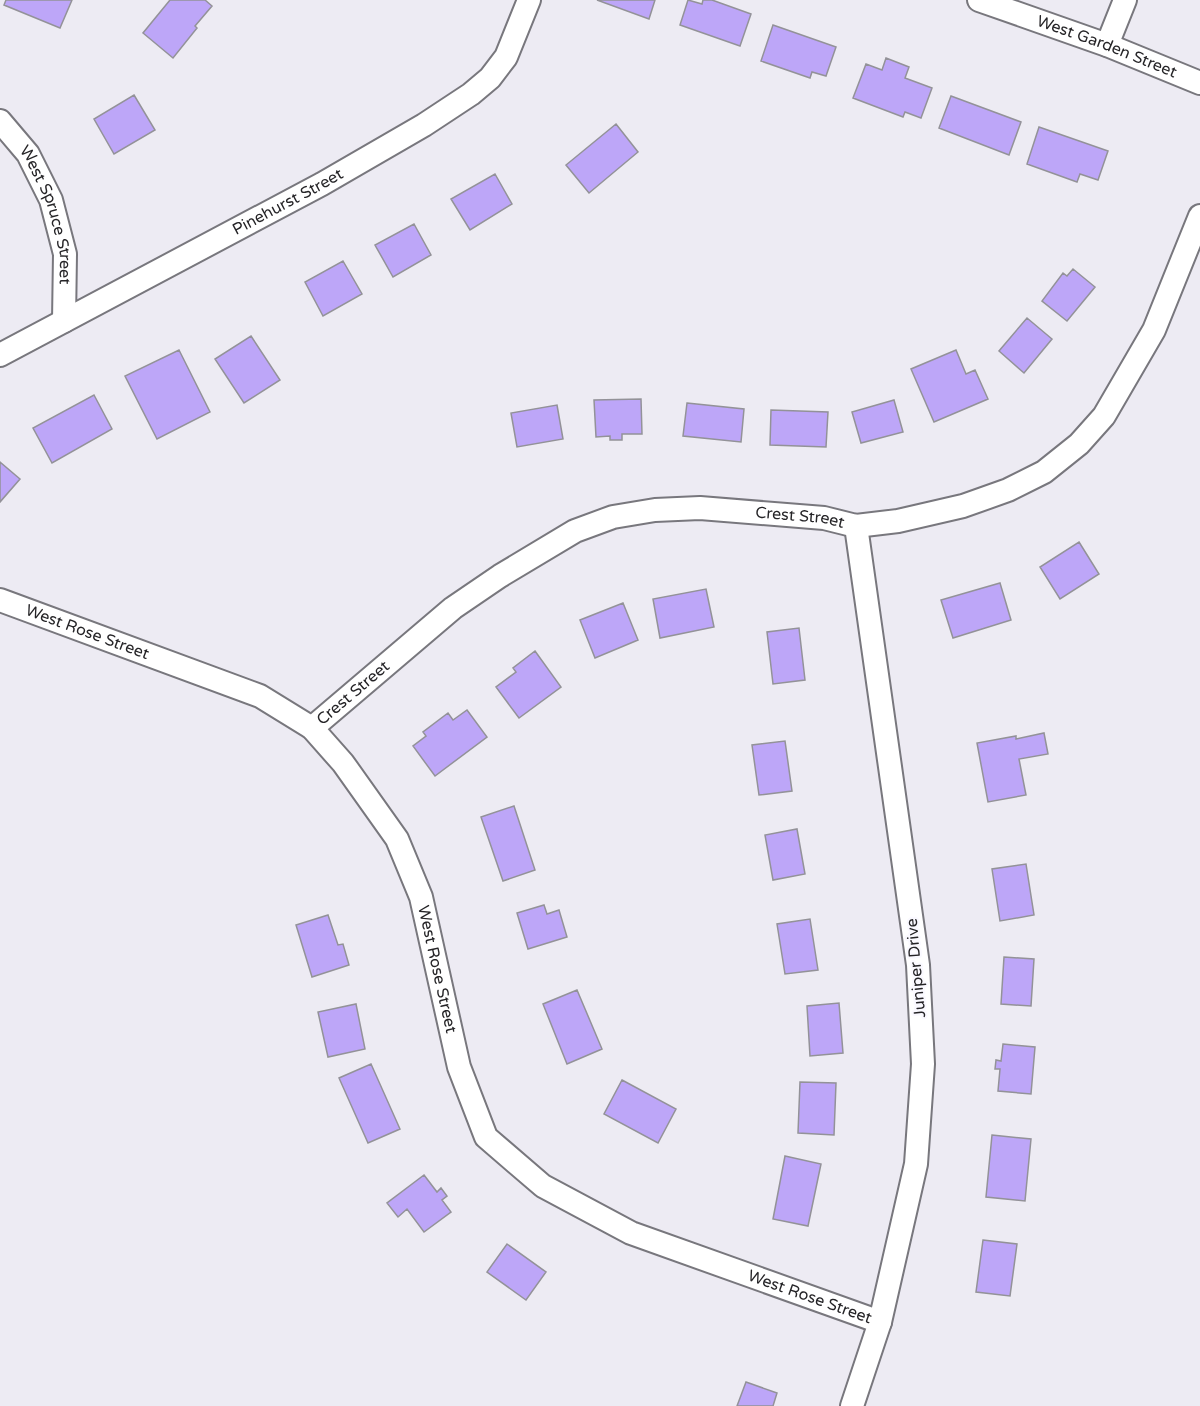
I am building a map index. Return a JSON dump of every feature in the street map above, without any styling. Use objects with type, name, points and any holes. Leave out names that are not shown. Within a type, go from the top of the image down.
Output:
[{"type":"street","name":"Pinehurst Street","points":[[0,355],[322,184],[424,125],[471,94],[490,78],[506,57],[529,0]]},
{"type":"street","name":"West Garden Street","points":[[979,0],[1107,45],[1200,82]]},
{"type":"street","points":[[1107,45],[1125,0]]},
{"type":"street","name":"West Spruce Street","points":[[0,121],[28,154],[51,200],[65,254],[64,321]]},
{"type":"street","name":"Crest Street","points":[[312,728],[453,608],[500,576],[575,531],[614,517],[655,510],[700,508],[824,518],[856,525],[898,521],[963,506],[1008,490],[1044,472],[1079,444],[1104,416],[1154,330],[1200,216]]},
{"type":"street","name":"Juniper Drive","points":[[852,1406],[880,1322],[916,1164],[923,1064],[918,965],[856,525]]},
{"type":"street","name":"West Rose Street","points":[[0,600],[260,696],[312,728],[343,762],[397,839],[421,897],[459,1067],[486,1137],[543,1186],[631,1233],[880,1322]]},
{"type":"building","points":[[6,0],[72,0],[60,28],[4,5]]},
{"type":"building","points":[[170,0],[205,0],[212,6],[173,58],[143,33]]},
{"type":"building","points":[[597,0],[655,0],[649,19]]},
{"type":"building","points":[[688,0],[702,4],[703,0],[712,0],[751,14],[740,46],[680,25]]},
{"type":"building","points":[[773,25],[836,47],[826,76],[812,72],[810,78],[761,61]]},
{"type":"building","points":[[886,58],[909,67],[905,78],[932,88],[921,118],[905,112],[903,117],[853,98],[866,64],[882,70]]},
{"type":"building","points":[[134,95],[155,130],[114,154],[94,119]]},
{"type":"building","points":[[951,96],[1021,122],[1009,155],[939,128]]},
{"type":"building","points":[[616,124],[638,152],[589,193],[566,165]]},
{"type":"building","points":[[1039,127],[1108,151],[1098,180],[1080,174],[1077,182],[1027,164]]},
{"type":"building","points":[[495,174],[512,204],[470,230],[451,199]]},
{"type":"building","points":[[414,224],[431,255],[393,277],[375,245]]},
{"type":"building","points":[[343,261],[362,294],[323,316],[305,282]]},
{"type":"building","points":[[1073,269],[1095,287],[1067,321],[1042,301],[1063,273],[1067,276]]},
{"type":"building","points":[[1027,318],[1052,339],[1024,373],[999,351]]},
{"type":"building","points":[[251,336],[280,380],[244,403],[215,359]]},
{"type":"building","points":[[179,350],[210,412],[157,439],[125,376]]},
{"type":"building","points":[[956,350],[966,374],[975,370],[988,399],[934,422],[911,369]]},
{"type":"building","points":[[94,395],[112,429],[52,463],[33,428]]},
{"type":"building","points":[[641,399],[642,434],[622,434],[622,440],[610,440],[610,436],[596,437],[594,400]]},
{"type":"building","points":[[894,400],[903,432],[861,443],[852,412]]},
{"type":"building","points":[[687,403],[744,409],[741,442],[683,436]]},
{"type":"building","points":[[557,405],[563,439],[517,447],[511,413]]},
{"type":"building","points":[[771,410],[828,412],[826,447],[770,445]]},
{"type":"building","points":[[0,462],[20,479],[0,502]]},
{"type":"building","points":[[1079,542],[1099,574],[1060,599],[1040,567]]},
{"type":"building","points":[[1000,583],[1011,620],[953,638],[941,600]]},
{"type":"building","points":[[706,589],[714,627],[660,638],[653,599]]},
{"type":"building","points":[[623,603],[638,640],[595,658],[580,620]]},
{"type":"building","points":[[799,628],[805,680],[773,684],[767,632]]},
{"type":"building","points":[[535,651],[561,687],[519,718],[496,687],[516,672],[513,668]]},
{"type":"building","points":[[467,710],[487,737],[435,776],[413,746],[426,736],[423,732],[448,713],[453,720]]},
{"type":"building","points":[[1044,733],[1048,754],[1019,759],[1026,795],[988,802],[977,743],[1016,736],[1016,739]]},
{"type":"building","points":[[785,741],[792,791],[759,795],[752,745]]},
{"type":"building","points":[[514,806],[535,870],[503,881],[481,817]]},
{"type":"building","points":[[797,829],[805,874],[773,880],[765,835]]},
{"type":"building","points":[[1026,864],[1034,915],[1000,921],[992,869]]},
{"type":"building","points":[[544,905],[547,914],[559,910],[567,937],[528,949],[517,913]]},
{"type":"building","points":[[328,915],[338,945],[343,944],[349,965],[312,977],[296,925]]},
{"type":"building","points":[[810,919],[818,970],[785,974],[777,924]]},
{"type":"building","points":[[1004,957],[1034,959],[1031,1006],[1001,1004]]},
{"type":"building","points":[[577,990],[602,1049],[567,1064],[543,1004]]},
{"type":"building","points":[[839,1003],[843,1053],[810,1056],[807,1006]]},
{"type":"building","points":[[356,1004],[365,1049],[328,1057],[318,1012]]},
{"type":"building","points":[[1003,1044],[1035,1047],[1031,1094],[998,1091],[1000,1069],[995,1069],[996,1060],[1001,1061]]},
{"type":"building","points":[[371,1064],[400,1129],[368,1143],[339,1078]]},
{"type":"building","points":[[622,1080],[676,1109],[658,1143],[604,1114]]},
{"type":"building","points":[[800,1082],[836,1083],[834,1135],[798,1133]]},
{"type":"building","points":[[992,1135],[1031,1139],[1025,1201],[986,1197]]},
{"type":"building","points":[[785,1156],[821,1164],[808,1226],[773,1219]]},
{"type":"building","points":[[424,1175],[437,1192],[441,1188],[447,1196],[442,1200],[451,1212],[424,1232],[407,1209],[398,1217],[387,1203]]},
{"type":"building","points":[[983,1240],[1017,1244],[1010,1296],[976,1292]]},
{"type":"building","points":[[507,1244],[546,1272],[526,1300],[487,1272]]},
{"type":"building","points":[[746,1382],[777,1393],[773,1406],[737,1406]]}]
